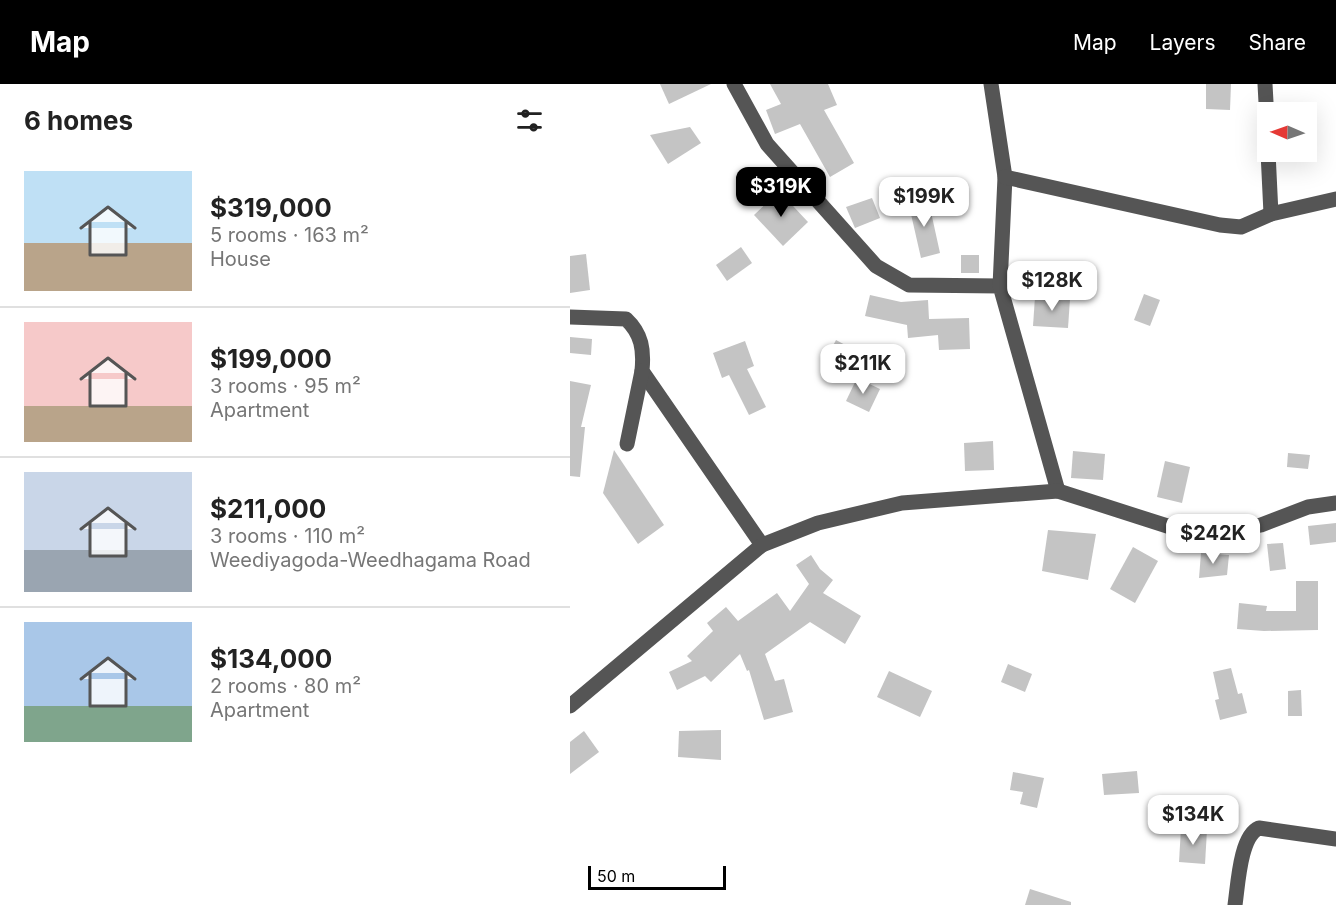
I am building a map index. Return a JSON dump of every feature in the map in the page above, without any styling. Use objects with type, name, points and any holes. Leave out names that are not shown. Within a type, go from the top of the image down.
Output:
[{"type":"street","points":[[734,84],[767,144],[876,266],[909,285],[1000,286]]},
{"type":"street","points":[[992,84],[1005,177],[1000,286],[1058,491]]},
{"type":"street","points":[[1265,84],[1266,102]]},
{"type":"street","points":[[1268,162],[1271,214]]},
{"type":"street","points":[[1005,177],[1220,225],[1241,227],[1271,214],[1336,199]]},
{"type":"street","points":[[570,317],[626,319],[640,336],[644,352],[642,371],[627,444]]},
{"type":"street","points":[[642,371],[762,545]]},
{"type":"street","points":[[570,706],[762,545],[818,523],[902,503],[1058,491],[1183,531],[1216,534],[1261,525],[1308,507],[1336,503]]},
{"type":"street","points":[[1235,905],[1245,844],[1254,830],[1259,828],[1336,839]]},
{"type":"building","points":[[660,84],[711,84],[669,104]]},
{"type":"building","points":[[770,84],[828,84],[837,105],[824,110],[854,163],[830,177],[800,124],[775,134],[766,110],[781,104]]},
{"type":"building","points":[[1206,84],[1231,84],[1230,110],[1206,109]]},
{"type":"building","points":[[690,127],[701,143],[668,164],[650,135]]},
{"type":"building","points":[[779,191],[808,222],[783,246],[754,215]]},
{"type":"building","points":[[923,197],[927,213],[931,212],[940,253],[921,258],[908,201]]},
{"type":"building","points":[[872,198],[880,218],[855,228],[846,207]]},
{"type":"building","points":[[741,247],[752,263],[727,281],[716,265]]},
{"type":"building","points":[[586,254],[590,290],[570,293],[570,256]]},
{"type":"building","points":[[961,255],[979,255],[979,273],[961,273]]},
{"type":"building","points":[[1144,294],[1160,300],[1150,326],[1134,320]]},
{"type":"building","points":[[870,295],[901,302],[928,300],[929,319],[969,318],[970,349],[939,350],[938,335],[908,338],[907,325],[865,316]]},
{"type":"building","points":[[1035,297],[1070,299],[1068,328],[1033,326]]},
{"type":"building","points":[[570,337],[592,339],[591,355],[570,353]]},
{"type":"building","points":[[836,340],[877,362],[867,382],[825,361]]},
{"type":"building","points":[[745,341],[754,366],[747,369],[766,407],[749,415],[729,375],[722,378],[713,353]]},
{"type":"building","points":[[857,378],[880,389],[869,412],[846,401]]},
{"type":"building","points":[[570,381],[591,385],[581,427],[585,427],[580,477],[570,476]]},
{"type":"building","points":[[993,441],[994,470],[965,471],[964,443]]},
{"type":"building","points":[[614,450],[664,525],[638,544],[603,493]]},
{"type":"building","points":[[1073,451],[1105,454],[1103,480],[1071,478]]},
{"type":"building","points":[[1288,453],[1310,455],[1308,469],[1287,467]]},
{"type":"building","points":[[1165,461],[1190,467],[1182,503],[1157,497]]},
{"type":"building","points":[[1336,523],[1336,542],[1310,545],[1308,526]]},
{"type":"building","points":[[1048,530],[1096,534],[1088,580],[1042,571]]},
{"type":"building","points":[[1283,543],[1286,569],[1270,571],[1267,544]]},
{"type":"building","points":[[1133,547],[1158,561],[1135,603],[1110,589]]},
{"type":"building","points":[[1201,553],[1229,555],[1227,575],[1199,578]]},
{"type":"building","points":[[811,555],[820,569],[833,580],[823,593],[861,616],[845,644],[810,622],[765,654],[775,681],[784,679],[793,712],[764,720],[749,670],[747,671],[740,654],[711,682],[705,676],[677,690],[669,672],[692,661],[687,656],[713,631],[707,623],[726,607],[738,621],[777,593],[790,611],[809,584],[796,565]]},
{"type":"building","points":[[1296,581],[1318,581],[1318,630],[1237,629],[1239,603],[1267,606],[1266,611],[1296,611]]},
{"type":"building","points":[[1008,664],[1032,674],[1025,692],[1001,682]]},
{"type":"building","points":[[1231,668],[1238,694],[1242,693],[1247,713],[1220,720],[1215,700],[1219,699],[1213,672]]},
{"type":"building","points":[[889,671],[932,691],[920,717],[877,697]]},
{"type":"building","points":[[1301,690],[1302,716],[1288,716],[1288,691]]},
{"type":"building","points":[[721,730],[721,760],[678,757],[679,731]]},
{"type":"building","points":[[584,731],[599,752],[570,774],[570,742]]},
{"type":"building","points":[[1137,771],[1139,793],[1104,795],[1102,774]]},
{"type":"building","points":[[1013,772],[1044,778],[1037,808],[1020,804],[1023,792],[1010,790]]},
{"type":"building","points":[[1181,828],[1207,830],[1205,864],[1179,862]]},
{"type":"building","points":[[1030,889],[1071,902],[1071,905],[1025,905]]}]
